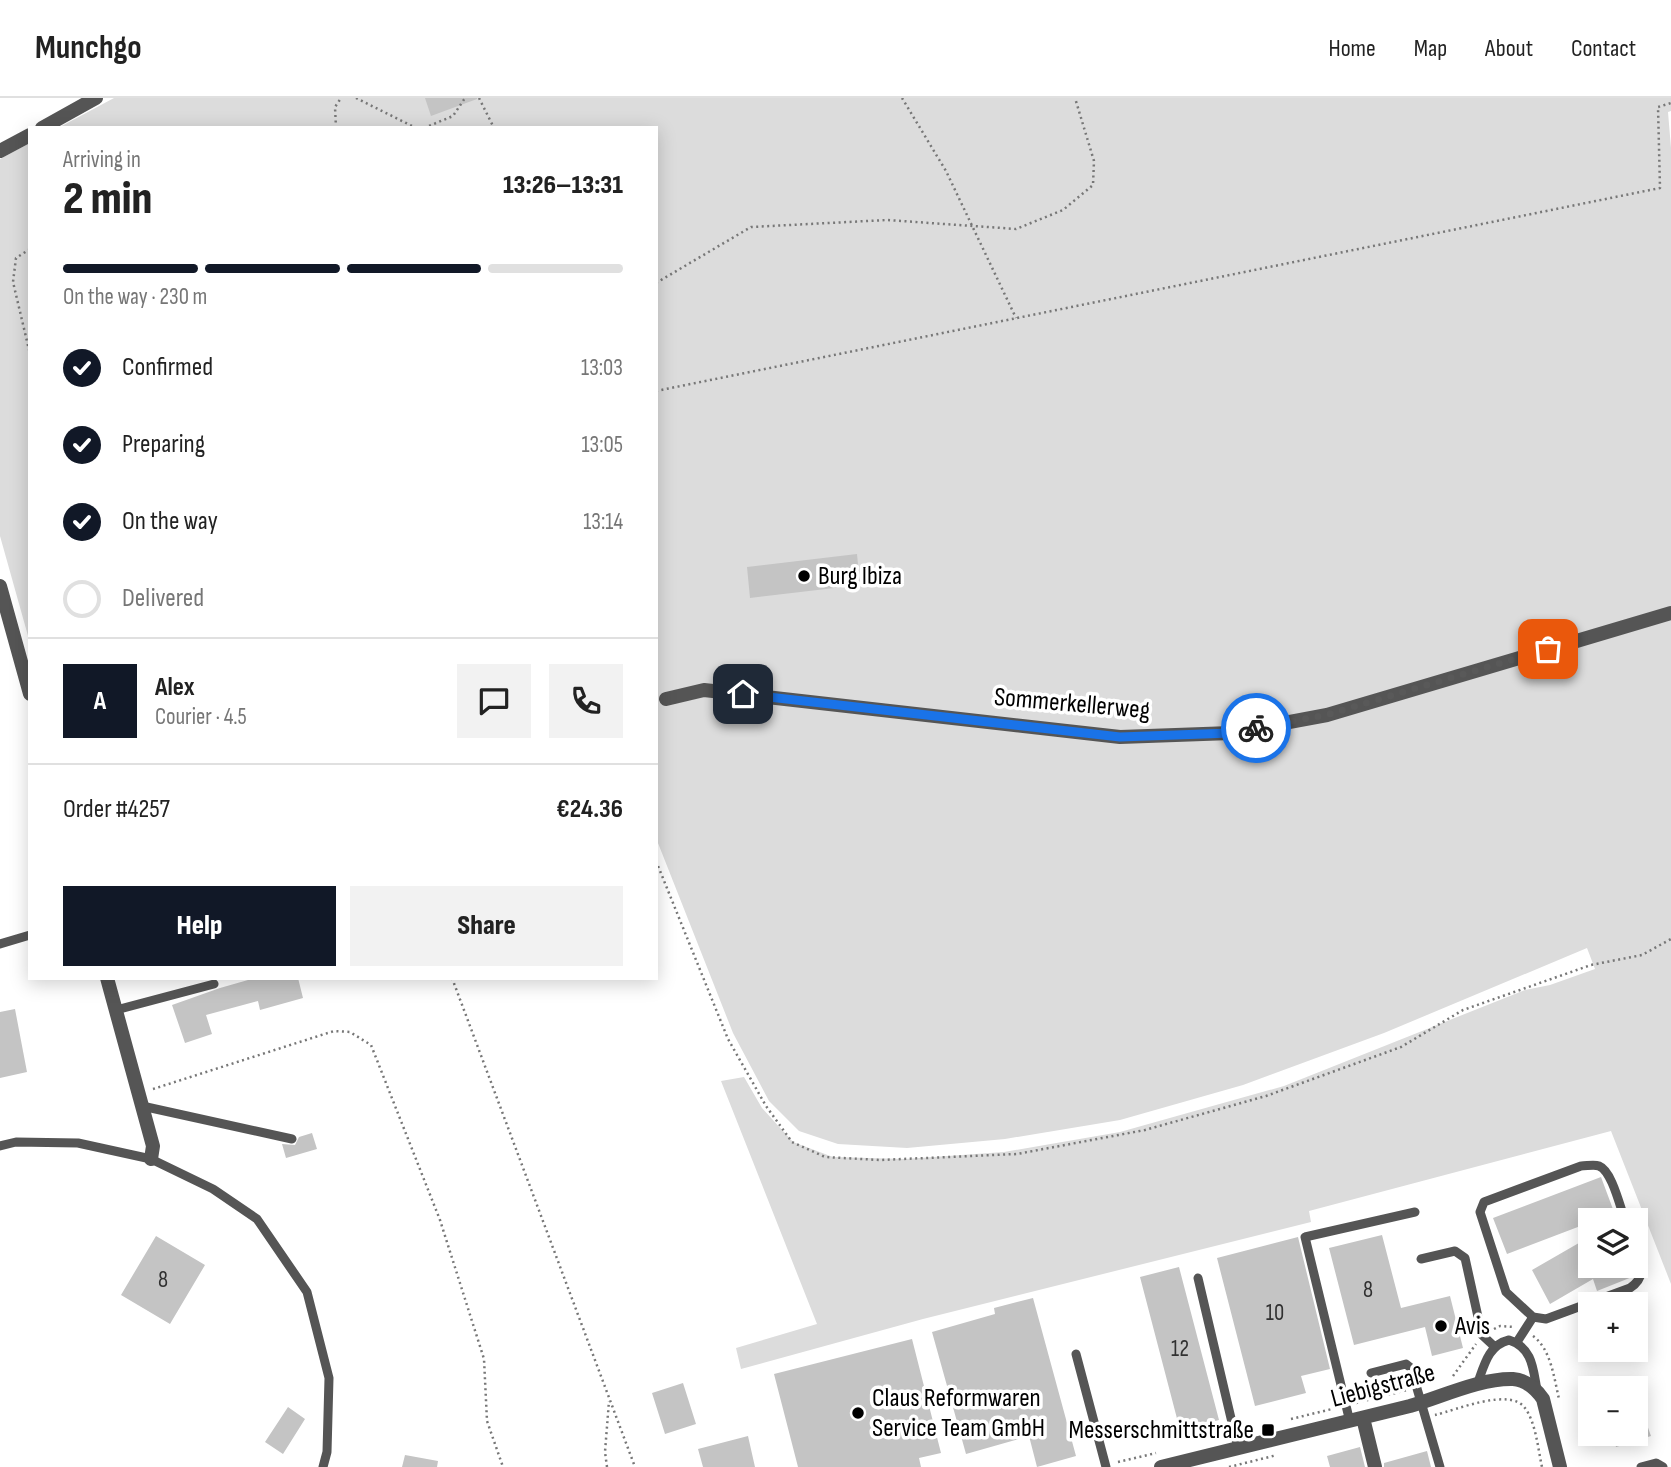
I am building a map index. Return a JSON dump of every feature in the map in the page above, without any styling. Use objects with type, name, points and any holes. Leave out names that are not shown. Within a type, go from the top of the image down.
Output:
[{"type":"street","points":[[46,126],[96,98]]},
{"type":"street","points":[[0,151],[28,136]]},
{"type":"street","points":[[0,586],[28,687]]},
{"type":"street","name":"Sommerkellerweg","points":[[666,699],[704,690],[1120,737],[1231,733],[1326,715],[1671,613]]},
{"type":"street","points":[[108,980],[153,1146],[150,1159]]},
{"type":"street","name":"Liebigstraße","points":[[1161,1467],[1356,1420],[1476,1385],[1512,1379],[1522,1381],[1537,1390]]},
{"type":"street","points":[[1537,1390],[1543,1399],[1560,1467]]},
{"type":"street","points":[[1356,1420],[1375,1467]]},
{"type":"lane","points":[[0,944],[28,936]]},
{"type":"lane","points":[[116,1010],[214,984]]},
{"type":"lane","points":[[140,1099],[292,1139]]},
{"type":"lane","points":[[0,1146],[16,1142],[78,1143],[150,1159],[213,1189],[257,1219],[307,1292],[329,1378],[327,1452],[323,1467]]},
{"type":"lane","points":[[1621,1208],[1610,1178],[1604,1169],[1597,1165],[1581,1166],[1484,1202],[1480,1212],[1502,1283],[1514,1300],[1533,1317],[1546,1319],[1630,1288],[1641,1278]]},
{"type":"lane","points":[[1356,1420],[1305,1237],[1415,1212]]},
{"type":"lane","points":[[1421,1259],[1455,1251],[1465,1258],[1482,1335],[1494,1347]]},
{"type":"lane","points":[[1198,1278],[1238,1448]]},
{"type":"lane","points":[[1517,1342],[1533,1317]]},
{"type":"lane","points":[[1476,1385],[1494,1347],[1509,1340],[1517,1342],[1528,1353],[1537,1390]]},
{"type":"lane","points":[[1076,1354],[1106,1467]]},
{"type":"lane","points":[[1370,1373],[1406,1364],[1414,1372],[1440,1467]]},
{"type":"lane","points":[[1642,1467],[1656,1463],[1663,1467]]},
{"type":"path","points":[[336,126],[335,107],[341,98]]},
{"type":"path","points":[[356,98],[412,126]]},
{"type":"path","points":[[429,126],[453,116],[465,98]]},
{"type":"path","points":[[479,98],[493,126]]},
{"type":"path","points":[[902,98],[946,171],[1016,318]]},
{"type":"path","points":[[658,283],[751,227],[887,219],[1016,229],[1063,210],[1093,185],[1094,161],[1075,98]]},
{"type":"path","points":[[658,391],[1660,188],[1658,107],[1671,103]]},
{"type":"path","points":[[28,249],[16,258],[13,282],[28,346]]},
{"type":"path","points":[[658,865],[728,1039],[766,1106],[792,1142],[825,1157],[880,1160],[1017,1154],[1145,1130],[1278,1091],[1401,1046],[1463,1010],[1591,965],[1642,955],[1671,939]]},
{"type":"path","points":[[453,980],[635,1467]]},
{"type":"path","points":[[140,1099],[334,1031],[350,1031],[371,1045],[440,1220],[484,1359],[487,1422],[503,1467]]},
{"type":"path","points":[[1427,1417],[1502,1398],[1516,1400],[1525,1407],[1531,1419],[1542,1467]]},
{"type":"path","points":[[607,1467],[605,1452],[609,1400]]},
{"type":"shaded area","points":[[114,98],[1671,98],[1671,111],[1668,112],[1671,148],[1671,1284],[1648,1225],[1648,1208],[1641,1208],[1611,1131],[1309,1211],[1311,1222],[923,1319],[741,1369],[736,1348],[817,1324],[721,1081],[744,1077],[762,1108],[793,1142],[833,1157],[905,1159],[1004,1152],[1120,1132],[1284,1086],[1525,990],[1550,985],[1595,969],[1587,948],[1384,1033],[1243,1085],[1120,1120],[1005,1139],[907,1148],[838,1144],[799,1131],[769,1101],[733,1033],[658,843],[658,126],[62,126]]},
{"type":"shaded area","points":[[28,144],[28,636],[0,536],[0,159]]},
{"type":"building","points":[[425,98],[477,98],[477,99],[431,116]]},
{"type":"building","name":"Burg Ibiza","points":[[857,554],[860,585],[750,598],[747,567]]},
{"type":"building","points":[[248,980],[298,980],[303,998],[260,1010],[258,1001],[206,1015],[212,1034],[185,1043],[172,1005]]},
{"type":"building","points":[[15,1009],[27,1072],[0,1078],[0,1012]]},
{"type":"building","points":[[312,1133],[317,1149],[286,1158],[282,1144],[295,1145],[299,1137]]},
{"type":"building","points":[[1601,1177],[1613,1208],[1578,1208],[1578,1227],[1507,1254],[1493,1218]]},
{"type":"building","points":[[1382,1235],[1401,1308],[1450,1296],[1463,1348],[1432,1356],[1425,1327],[1354,1345],[1329,1248]]},
{"type":"building","points":[[156,1236],[205,1265],[170,1324],[121,1295]]},
{"type":"building","points":[[1298,1237],[1330,1369],[1301,1376],[1306,1393],[1255,1406],[1217,1258]]},
{"type":"building","points":[[1578,1243],[1578,1278],[1630,1278],[1597,1291],[1593,1279],[1550,1304],[1532,1270]]},
{"type":"building","points":[[1179,1267],[1219,1420],[1180,1430],[1140,1277]]},
{"type":"building","points":[[1033,1298],[1076,1456],[1037,1467],[1029,1436],[966,1454],[932,1332],[995,1314],[994,1308]]},
{"type":"building","name":"Claus Reformwaren Service Team GmbH","points":[[912,1339],[941,1453],[919,1458],[921,1467],[798,1467],[774,1374]]},
{"type":"building","points":[[683,1383],[696,1424],[665,1434],[652,1393]]},
{"type":"building","points":[[288,1407],[305,1419],[283,1454],[265,1442]]},
{"type":"building","points":[[748,1436],[755,1467],[703,1467],[698,1449]]},
{"type":"building","points":[[1360,1447],[1365,1467],[1330,1467],[1327,1456]]},
{"type":"building","points":[[1427,1451],[1431,1467],[1384,1467],[1384,1463]]},
{"type":"building","points":[[405,1455],[438,1461],[437,1467],[402,1467]]},
{"type":"way so far","points":[[1256,728],[1326,715],[1548,649]]},
{"type":"place","name":"Burg Ibiza","points":[[804,576]]},
{"type":"place","name":"Avis","points":[[1441,1326]]},
{"type":"place","name":"Claus Reformwaren Service Team GmbH","points":[[858,1413]]},
{"type":"place","name":"Messerschmittstraße","points":[[1268,1430]]},
{"type":"route","points":[[743,694],[1120,737],[1231,733],[1256,728]]}]
